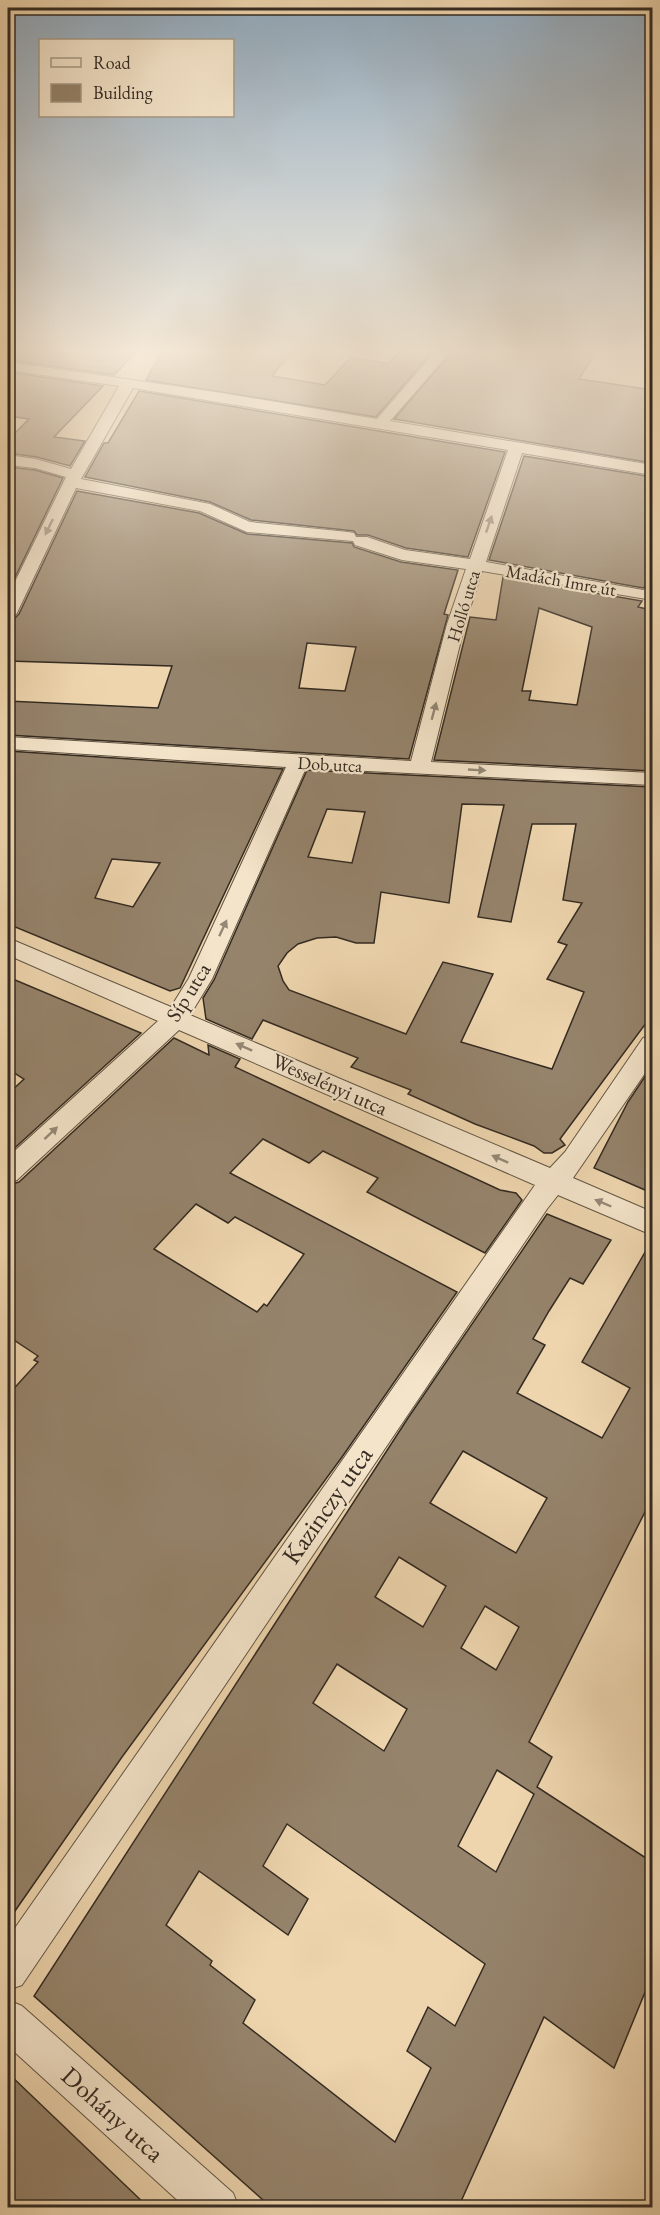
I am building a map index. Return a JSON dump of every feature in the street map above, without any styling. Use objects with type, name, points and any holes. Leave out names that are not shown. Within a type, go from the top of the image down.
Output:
[{"type":"street","points":[[8,613],[87,455]]},
{"type":"street","name":"Holló utca","points":[[419,768],[456,624],[513,455]]},
{"type":"street","points":[[562,455],[652,470]]},
{"type":"street","name":"Madách Imre út","points":[[8,460],[36,464],[204,507],[247,527],[355,539],[402,555],[475,565],[649,596],[652,590]]},
{"type":"street","name":"Madách Imre út","points":[[76,474],[97,470]]},
{"type":"street","name":"Madách Imre út","points":[[128,477],[169,485],[182,502]]},
{"type":"street","name":"Dob utca","points":[[8,743],[299,762],[652,779]]},
{"type":"street","name":"Síp utca","points":[[8,1173],[177,1017],[200,979],[299,762]]},
{"type":"street","name":"Wesselényi utca","points":[[8,946],[652,1224]]},
{"type":"street","name":"Kazinczy utca","points":[[8,1971],[537,1201],[574,1159],[652,1044]]},
{"type":"street","name":"Dohány utca","points":[[8,2020],[218,2208]]},
{"type":"building","points":[[25,455],[76,455],[70,466]]},
{"type":"building","points":[[97,455],[504,455],[468,557],[406,548],[368,535],[357,535],[354,531],[251,520],[210,502],[85,477]]},
{"type":"building","points":[[607,455],[652,455],[652,463]]},
{"type":"building","points":[[524,456],[652,477],[652,583],[643,588],[489,560]]},
{"type":"building","points":[[8,467],[35,470],[63,478],[8,592]]},
{"type":"building","points":[[77,491],[199,513],[247,534],[352,543],[354,547],[401,562],[458,570],[444,614],[448,615],[409,759],[8,735],[8,701],[158,708],[172,666],[8,661],[8,620],[14,619],[19,614]],"holes":[[[307,643],[356,647],[345,691],[299,688]]]},
{"type":"building","points":[[503,577],[642,601],[638,607],[652,610],[652,771],[434,760],[470,617],[496,620]],"holes":[[[539,608],[592,627],[577,705],[529,700],[531,691],[522,691]]]},
{"type":"building","points":[[8,751],[283,769],[180,988],[170,991],[8,924]],"holes":[[[112,859],[160,863],[133,907],[95,898]]]},
{"type":"building","points":[[307,770],[652,787],[652,1015],[560,1139],[565,1145],[552,1153],[544,1153],[534,1146],[475,1124],[408,1094],[411,1090],[351,1067],[358,1058],[263,1020],[252,1039],[206,1019],[203,998],[214,980]],"holes":[[[462,804],[504,805],[478,917],[511,922],[532,824],[576,824],[563,900],[582,903],[558,942],[567,945],[547,979],[584,992],[552,1069],[461,1042],[493,974],[443,962],[406,1034],[289,990],[283,981],[278,966],[287,953],[298,944],[317,938],[336,937],[356,943],[374,943],[381,892],[449,903]],[[327,809],[365,812],[352,863],[308,857]]]},
{"type":"building","points":[[8,977],[141,1033],[8,1154],[8,1094],[24,1079],[8,1069]]},
{"type":"building","points":[[174,1038],[209,1055],[208,1045],[240,1059],[235,1067],[500,1190],[516,1193],[522,1200],[485,1253],[367,1192],[378,1178],[323,1151],[309,1163],[263,1139],[230,1173],[457,1292],[342,1457],[122,1757],[8,1921],[8,1395],[38,1362],[34,1360],[38,1356],[8,1336],[8,1185],[19,1182]],"holes":[[[196,1204],[228,1223],[235,1217],[304,1254],[267,1306],[264,1304],[257,1312],[154,1249]]]},
{"type":"building","points":[[652,1066],[652,1193],[594,1168],[628,1102]]},
{"type":"building","points":[[547,1214],[611,1240],[583,1284],[570,1278],[549,1311],[533,1339],[545,1345],[517,1393],[602,1438],[630,1388],[582,1362],[652,1240],[652,1498],[529,1742],[552,1757],[537,1787],[652,1862],[652,1975],[614,2068],[544,2017],[458,2208],[272,2208],[34,1996],[408,1418]],"holes":[[[463,1451],[547,1498],[516,1553],[430,1503]],[[399,1557],[446,1586],[423,1627],[375,1597]],[[485,1606],[519,1627],[496,1670],[461,1648]],[[337,1664],[407,1709],[384,1751],[313,1703]],[[497,1770],[534,1794],[496,1872],[458,1846]],[[287,1824],[485,1964],[455,2026],[428,2007],[407,2051],[431,2068],[395,2142],[243,2023],[255,2000],[210,1965],[212,1961],[166,1925],[199,1871],[288,1935],[308,1899],[263,1866]]]},
{"type":"building","points":[[8,2073],[149,2208],[8,2208]]}]
